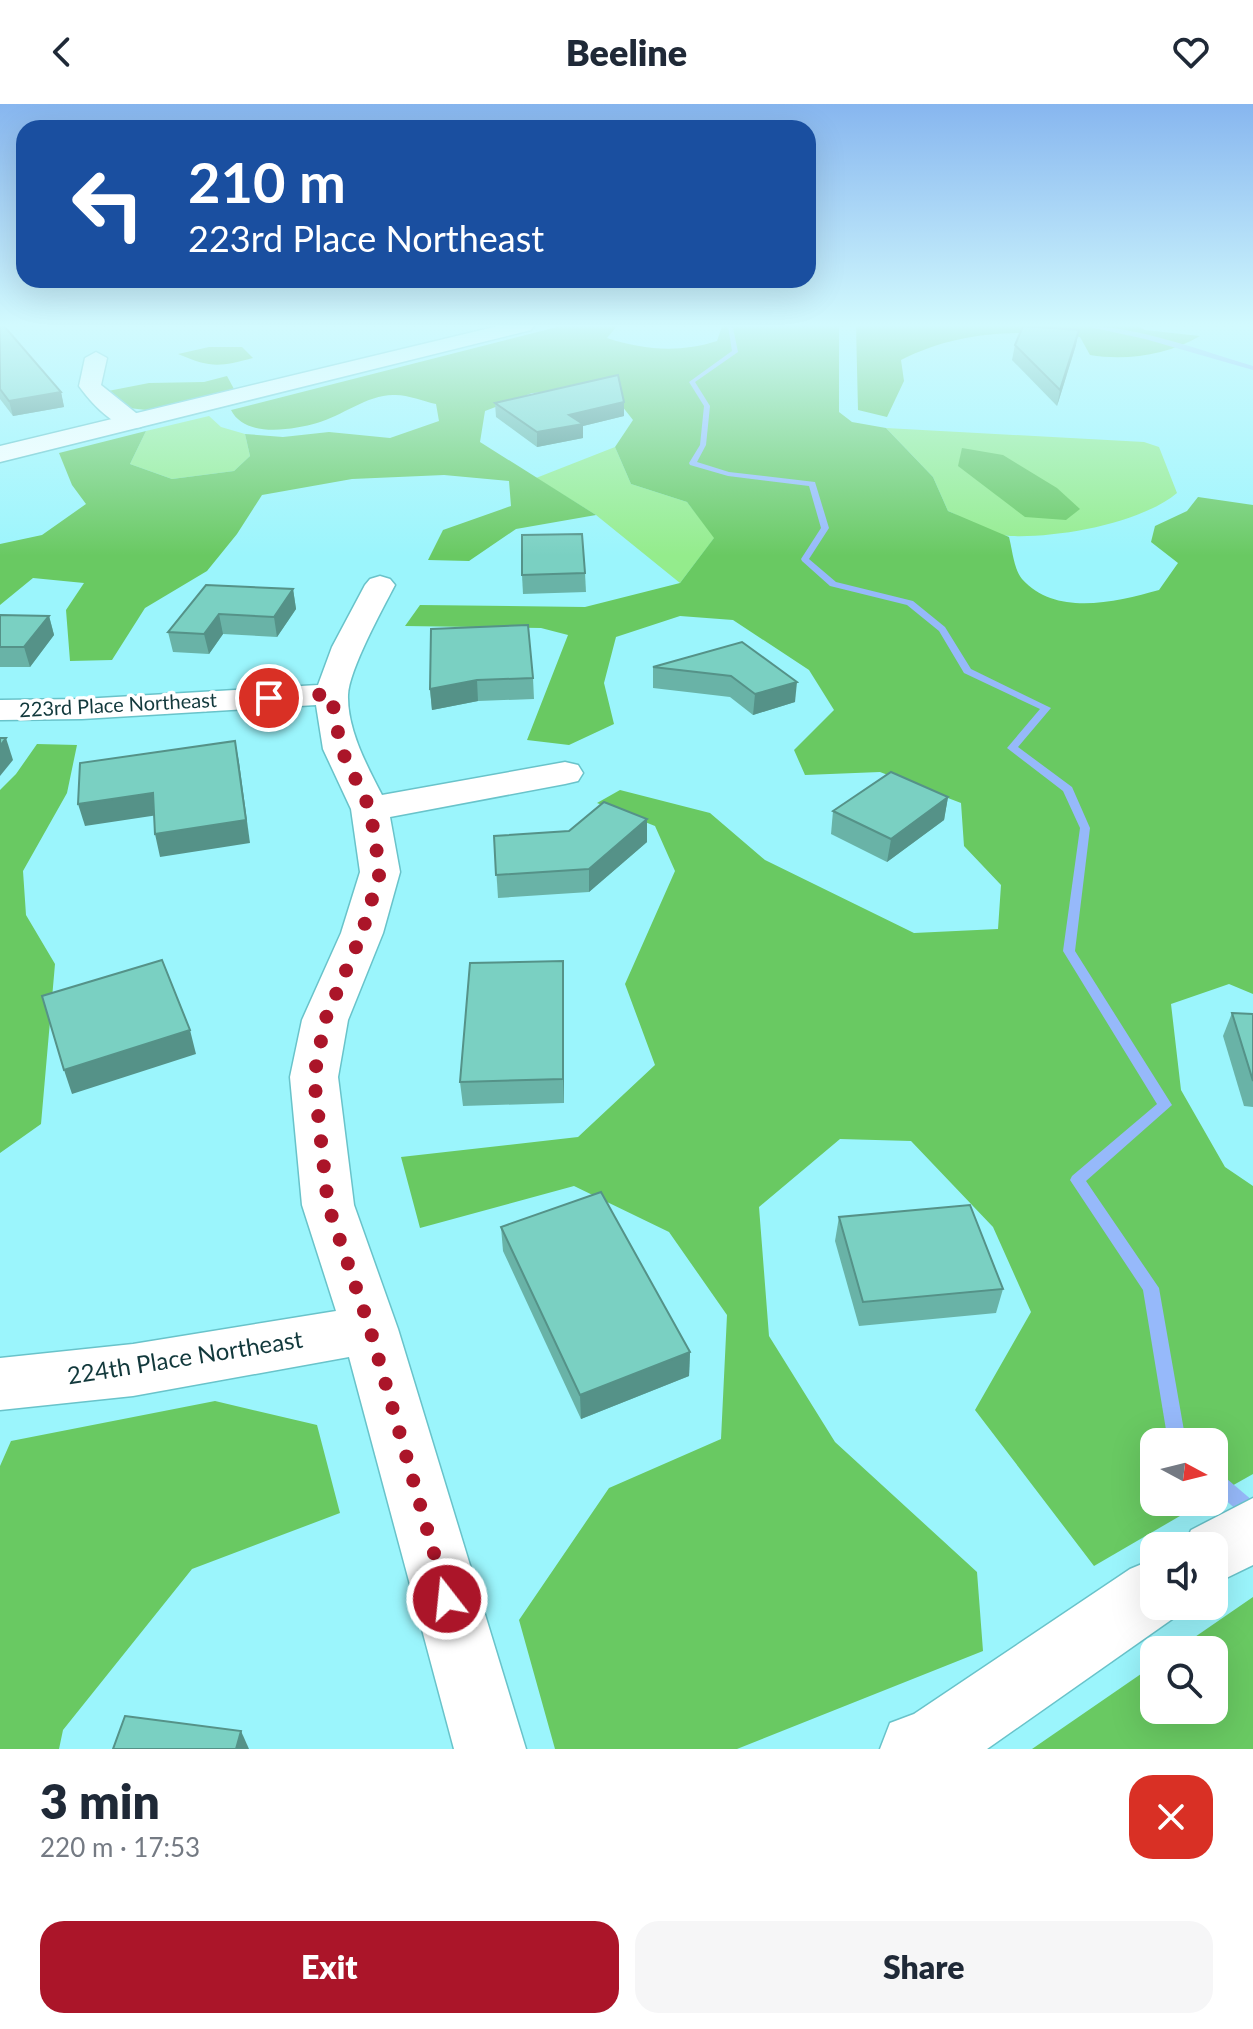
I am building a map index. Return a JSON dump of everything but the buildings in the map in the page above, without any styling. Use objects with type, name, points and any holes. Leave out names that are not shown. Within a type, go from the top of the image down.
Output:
[{"type":"main road","points":[[0,454],[211,403]]},
{"type":"street","points":[[106,403],[133,422]]},
{"type":"street","points":[[380,585],[348,647],[331,694],[341,749],[370,809],[380,872],[362,933],[325,1020],[314,1077],[328,1205],[370,1329],[490,1749]]},
{"type":"street","name":"223rd Place Northeast","points":[[0,710],[82,709],[331,694]]},
{"type":"street","points":[[370,809],[565,773]]},
{"type":"street","name":"224th Place Northeast","points":[[0,1384],[133,1370],[370,1329]]},
{"type":"street","points":[[1228,1544],[1253,1529]]},
{"type":"street","points":[[916,1749],[939,1739],[1140,1602]]},
{"type":"green space","points":[[123,403],[176,403],[146,410],[129,408]]},
{"type":"green space","points":[[259,403],[362,403],[336,416],[295,428],[270,430],[247,425],[231,410]]},
{"type":"green space","points":[[431,403],[506,403],[485,411],[480,442],[596,515],[516,529],[469,561],[428,560],[443,530],[511,506],[509,481],[444,475],[352,479],[262,495],[237,534],[207,571],[145,608],[112,660],[70,661],[66,610],[84,583],[33,578],[0,605],[0,544],[42,535],[86,504],[72,485],[59,453],[146,431],[130,464],[172,479],[234,471],[250,456],[245,434],[283,437],[329,432],[390,438],[439,421],[436,404]]},
{"type":"green space","points":[[619,403],[839,403],[839,412],[852,422],[886,428],[933,477],[948,511],[1009,537],[1015,565],[1022,579],[1036,591],[1069,602],[1106,602],[1159,590],[1178,563],[1151,542],[1155,526],[1187,511],[1198,497],[1253,505],[1253,994],[1229,984],[1171,1004],[1181,1090],[1225,1167],[1253,1186],[1253,1474],[1228,1488],[1228,1428],[1140,1428],[1140,1516],[1180,1516],[1152,1532],[1140,1532],[1140,1539],[1094,1566],[975,1410],[1031,1312],[993,1227],[911,1141],[840,1139],[759,1207],[769,1336],[835,1442],[977,1572],[983,1651],[737,1749],[555,1749],[519,1620],[609,1488],[721,1439],[727,1315],[669,1232],[574,1186],[420,1228],[401,1157],[578,1137],[655,1065],[625,984],[675,871],[655,826],[597,803],[620,790],[710,813],[765,860],[914,933],[998,929],[1001,885],[964,846],[961,803],[880,772],[805,775],[794,750],[834,710],[809,670],[733,620],[680,616],[616,637],[604,683],[614,724],[569,745],[527,740],[568,635],[541,628],[405,626],[420,605],[585,607],[680,583],[714,538],[687,502],[631,484],[615,447],[633,420]]},
{"type":"green space","points":[[858,403],[894,403],[887,417],[858,410]]},
{"type":"green space","points":[[209,416],[221,427],[245,434],[250,456],[234,471],[172,479],[130,464],[146,431]]},
{"type":"green space","points":[[886,428],[1144,442],[1159,447],[1177,493],[1143,513],[1098,526],[1052,534],[1004,535],[948,511],[933,477]]},
{"type":"green space","points":[[615,447],[631,484],[687,502],[715,537],[680,583],[596,515],[536,478]]},
{"type":"green space","points":[[962,448],[1003,455],[1057,488],[1080,509],[1066,520],[1025,517],[958,466]]},
{"type":"green space","points":[[37,744],[77,745],[67,793],[23,871],[26,915],[55,964],[41,1124],[0,1153],[0,790],[16,774]]},
{"type":"green space","points":[[215,1401],[317,1425],[340,1513],[192,1569],[63,1730],[59,1749],[0,1749],[0,1466],[11,1441]]},
{"type":"green space","points":[[1253,1597],[1253,1749],[1032,1749],[1140,1675],[1140,1724],[1228,1724],[1228,1636],[1196,1636],[1220,1620],[1228,1620],[1228,1614]]},
{"type":"waterway","points":[[705,403],[703,445],[693,463],[728,474],[812,484],[825,528],[805,559],[833,584],[910,603],[942,629],[967,671],[1046,708],[1012,748],[1068,789],[1085,828],[1069,951],[1165,1105],[1077,1180],[1151,1288],[1175,1428]]},
{"type":"waterway","points":[[1228,1491],[1253,1513]]},
{"type":"route","points":[[269,698],[331,694],[341,749],[370,809],[380,872],[362,933],[325,1020],[314,1077],[328,1205],[370,1329],[447,1599]]}]
